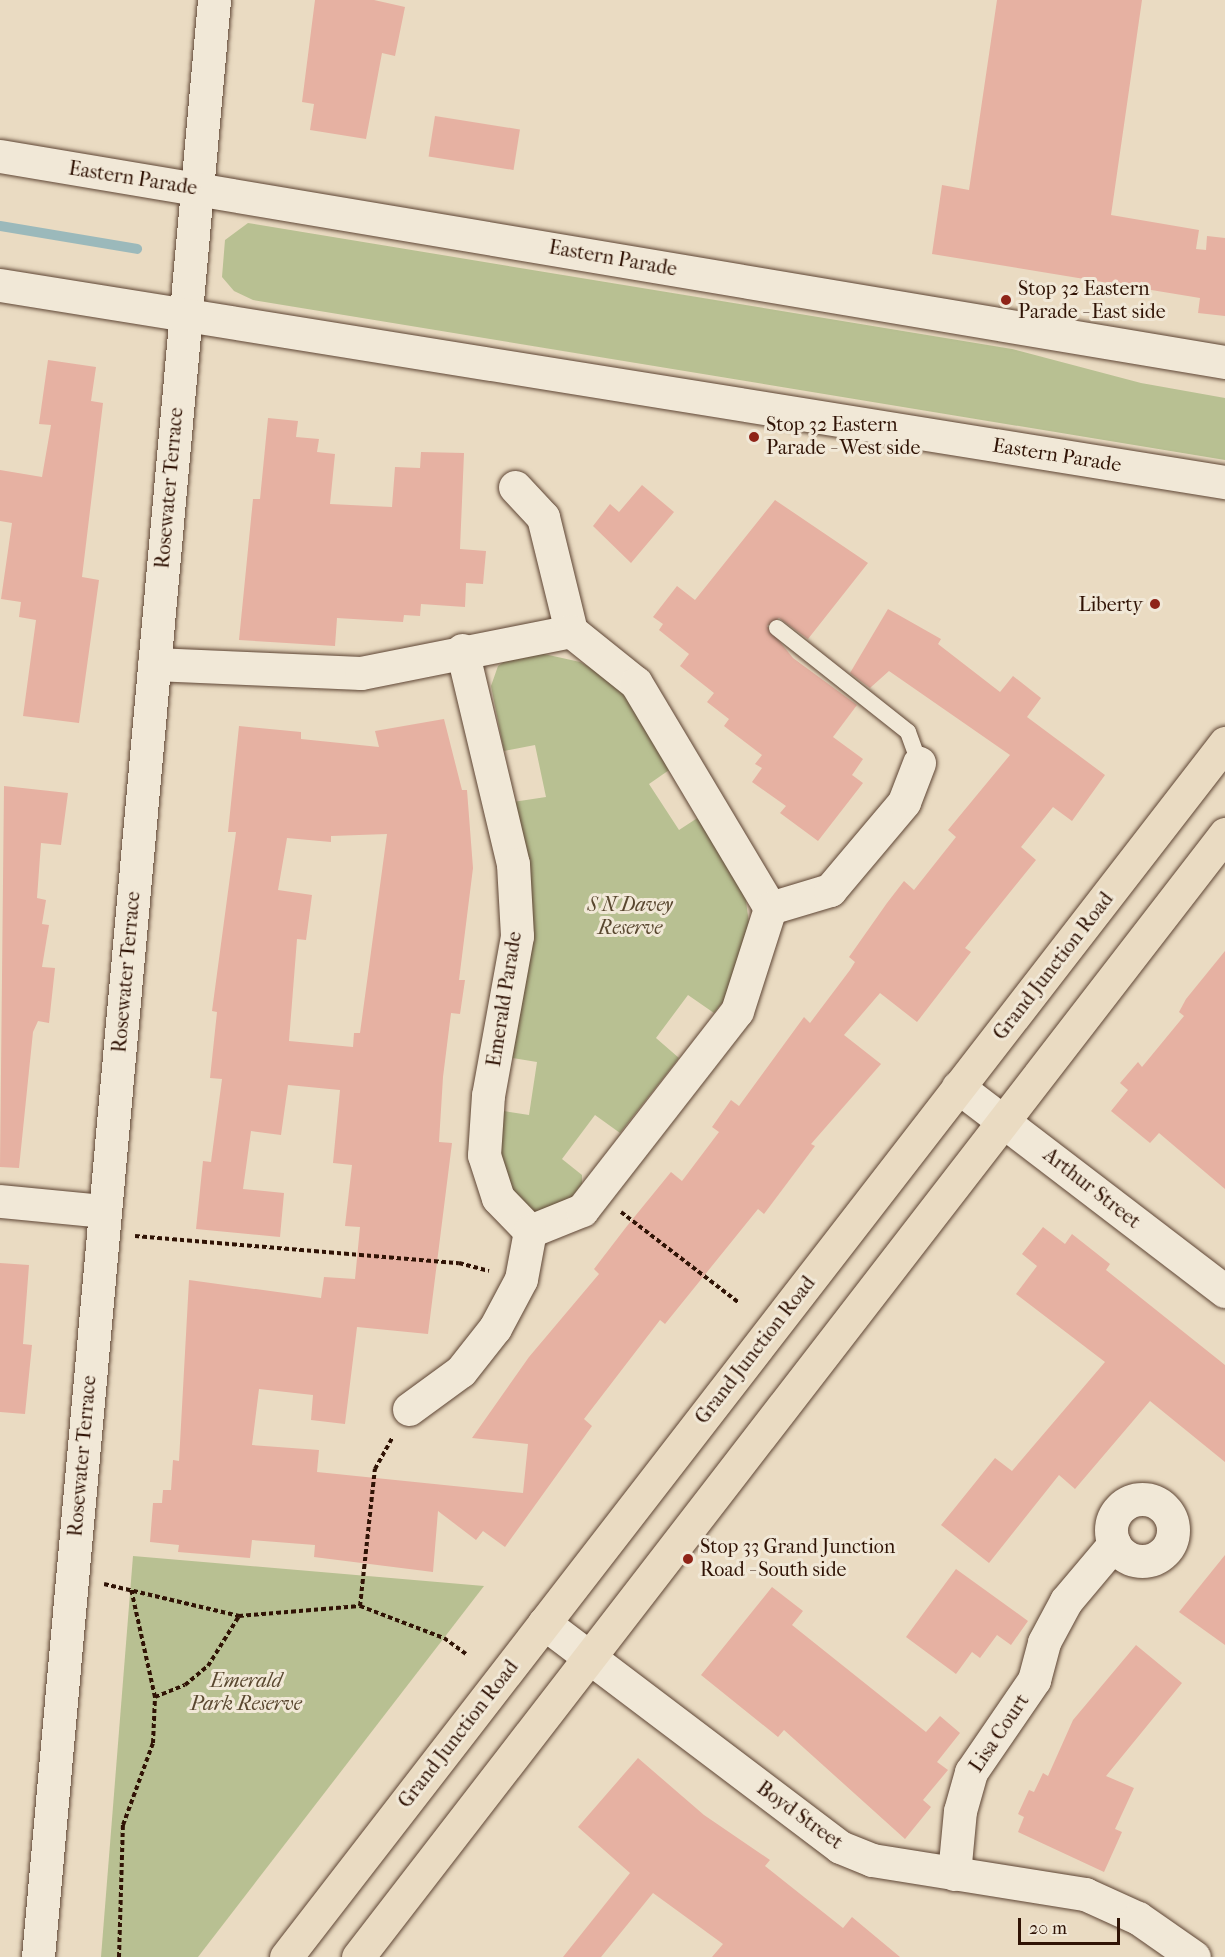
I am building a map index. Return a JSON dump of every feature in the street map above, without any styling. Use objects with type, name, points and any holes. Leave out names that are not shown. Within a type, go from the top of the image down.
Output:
[{"type":"highway","name":"Grand Junction Road","points":[[292,1955],[544,1623],[1225,743]]},
{"type":"highway","points":[[358,1957],[590,1658],[1000,1119],[1225,834]]},
{"type":"street","name":"Rosewater Terrace","points":[[42,1953],[71,1578],[214,0]]},
{"type":"street","name":"Eastern Parade","points":[[0,156],[1225,362]]},
{"type":"street","name":"Eastern Parade","points":[[0,285],[1225,482]]},
{"type":"street","points":[[409,1409],[461,1371],[495,1328],[521,1279],[530,1232],[562,1222],[582,1210],[737,1011],[770,908],[636,683],[571,631],[543,517],[515,487]]},
{"type":"street","points":[[154,664],[361,673],[462,650],[571,631]]},
{"type":"street","name":"Emerald Parade","points":[[462,650],[513,864],[517,926],[488,1095],[484,1155],[498,1198],[530,1232]]},
{"type":"street","points":[[770,908],[830,890],[904,802],[919,763]]},
{"type":"street","name":"Arthur Street","points":[[958,1088],[1225,1291]]},
{"type":"street","points":[[0,1201],[104,1222]]},
{"type":"street","name":"Lisa Court","points":[[954,1874],[960,1811],[971,1772],[1034,1680],[1044,1642],[1066,1601],[1114,1544]]},
{"type":"street","name":"Boyd Street","points":[[544,1623],[840,1847],[872,1860],[1085,1894],[1138,1918],[1194,1957]]},
{"type":"lane","points":[[777,628],[908,732],[919,763]]},
{"type":"path","points":[[596,1192],[740,1303]]},
{"type":"path","points":[[104,1222],[459,1263],[521,1279]]},
{"type":"path","points":[[360,1606],[375,1469],[409,1409]]},
{"type":"path","points":[[71,1578],[131,1588],[239,1616],[360,1606],[444,1638],[466,1654]]},
{"type":"path","points":[[118,1957],[123,1825],[153,1743],[155,1697],[131,1588]]},
{"type":"path","points":[[155,1697],[185,1685],[208,1666],[239,1616]]},
{"type":"green space","points":[[248,223],[1012,349],[1141,383],[1225,398],[1225,460],[253,300],[234,291],[222,277],[225,240]]},
{"type":"green space","name":"S N Davey Reserve","points":[[535,652],[580,662],[609,678],[631,702],[672,768],[649,784],[679,830],[702,815],[743,880],[749,923],[726,998],[714,1013],[688,995],[656,1038],[679,1058],[620,1133],[595,1115],[562,1159],[582,1175],[582,1184],[570,1199],[535,1212],[517,1201],[506,1181],[494,1134],[497,1110],[529,1115],[537,1062],[507,1057],[532,903],[513,802],[546,797],[535,745],[504,751],[491,686],[498,666],[514,654]]},
{"type":"green space","name":"Emerald Park Reserve","points":[[133,1556],[484,1586],[198,1957],[101,1957]]},
{"type":"building","points":[[315,0],[374,0],[405,7],[395,56],[382,53],[366,139],[310,130],[314,104],[302,102]]},
{"type":"building","points":[[997,0],[1142,0],[1111,215],[1199,230],[1196,249],[1206,250],[1207,236],[1225,238],[1225,316],[1198,313],[1200,298],[932,254],[942,185],[969,190]]},
{"type":"building","points":[[435,116],[520,129],[514,170],[429,156]]},
{"type":"building","points":[[48,360],[96,367],[91,401],[103,403],[82,577],[99,580],[79,723],[23,716],[36,620],[19,617],[21,602],[1,599],[12,523],[0,521],[0,470],[42,477],[51,425],[39,424]]},
{"type":"building","points":[[268,418],[298,421],[296,437],[319,439],[317,452],[335,454],[330,504],[392,507],[395,467],[420,468],[421,452],[464,453],[460,549],[486,551],[483,584],[466,583],[465,607],[421,604],[420,616],[404,615],[403,622],[337,618],[335,646],[239,640],[253,499],[260,499]]},
{"type":"building","points":[[642,485],[674,512],[631,563],[593,526],[610,504],[619,512]]},
{"type":"building","points":[[775,500],[868,563],[808,639],[779,618],[767,626],[793,658],[857,705],[833,737],[863,759],[852,775],[863,783],[818,841],[780,813],[786,806],[752,782],[762,768],[755,764],[762,755],[724,726],[729,719],[707,702],[714,693],[680,666],[689,654],[659,630],[663,624],[653,617],[677,586],[695,600]]},
{"type":"building","points":[[888,609],[941,639],[938,644],[1000,692],[1013,676],[1041,698],[1027,717],[1105,775],[1072,821],[1053,807],[1021,847],[1036,860],[965,948],[971,952],[917,1022],[880,993],[844,1035],[881,1064],[811,1144],[815,1146],[764,1214],[758,1209],[665,1324],[660,1320],[584,1419],[592,1426],[505,1547],[483,1531],[476,1540],[438,1511],[433,1572],[314,1557],[315,1545],[252,1540],[250,1558],[178,1552],[179,1545],[150,1542],[153,1503],[162,1503],[163,1490],[171,1490],[173,1460],[179,1461],[189,1280],[321,1298],[324,1277],[355,1279],[360,1227],[345,1226],[352,1165],[333,1163],[340,1090],[288,1085],[281,1135],[251,1131],[243,1189],[284,1193],[280,1237],[196,1229],[203,1161],[211,1162],[222,1079],[210,1078],[217,1012],[212,1011],[236,832],[228,832],[239,726],[301,732],[301,739],[379,747],[375,731],[444,719],[462,790],[467,790],[473,868],[459,980],[465,980],[460,1014],[451,1013],[443,1077],[439,1142],[452,1143],[428,1334],[357,1327],[345,1424],[311,1420],[313,1395],[259,1389],[252,1445],[319,1450],[317,1472],[523,1493],[528,1444],[472,1438],[529,1357],[599,1274],[594,1269],[627,1226],[671,1172],[682,1181],[719,1132],[712,1127],[731,1100],[739,1106],[804,1017],[810,1023],[850,970],[855,962],[849,957],[887,903],[904,881],[914,890],[956,837],[948,830],[1010,755],[889,671],[870,688],[850,673]],"holes":[[[387,834],[360,1033],[354,1033],[353,1047],[289,1041],[297,939],[306,940],[312,895],[278,890],[287,838],[331,842],[331,836]]]},
{"type":"building","points":[[4,786],[68,793],[61,845],[41,843],[37,898],[46,900],[42,924],[49,925],[42,967],[55,968],[49,1023],[38,1021],[33,1032],[19,1168],[0,1167]]},
{"type":"building","points":[[1225,951],[1225,1189],[1159,1133],[1150,1143],[1111,1111],[1128,1090],[1120,1083],[1138,1062],[1142,1067],[1184,1016],[1179,1012],[1186,999]]},
{"type":"building","points":[[1043,1227],[1065,1244],[1072,1234],[1110,1264],[1106,1270],[1225,1365],[1225,1462],[1150,1401],[1075,1489],[1059,1475],[989,1563],[941,1525],[995,1458],[1012,1471],[1105,1362],[1016,1294],[1037,1266],[1022,1254]]},
{"type":"building","points":[[0,1263],[29,1265],[23,1344],[32,1345],[25,1414],[0,1412]]},
{"type":"building","points":[[1225,1555],[1225,1645],[1179,1612]]},
{"type":"building","points":[[956,1569],[1028,1621],[1011,1645],[997,1635],[980,1658],[972,1652],[956,1674],[906,1637]]},
{"type":"building","points":[[772,1587],[803,1611],[792,1625],[926,1732],[940,1716],[960,1733],[937,1762],[948,1770],[923,1800],[931,1807],[905,1839],[784,1730],[778,1737],[701,1675]]},
{"type":"building","points":[[1136,1645],[1182,1683],[1106,1776],[1134,1788],[1115,1829],[1122,1832],[1104,1872],[1018,1832],[1024,1817],[1018,1814],[1029,1790],[1034,1792],[1043,1773],[1048,1776],[1073,1720]]},
{"type":"building","points":[[638,1758],[704,1815],[770,1860],[765,1866],[843,1928],[852,1917],[900,1957],[712,1957],[723,1944],[653,1893],[601,1957],[563,1957],[630,1873],[578,1827]]},
{"type":"waterway","points":[[0,226],[137,249]]},
{"type":"place","name":"Stop 32 Eastern Parade - East side","points":[[1006,300]]},
{"type":"place","name":"Stop 32 Eastern Parade - West side","points":[[754,437]]},
{"type":"place","name":"Liberty","points":[[1155,604]]},
{"type":"place","name":"Stop 33 Grand Junction Road - South side","points":[[688,1559]]}]
